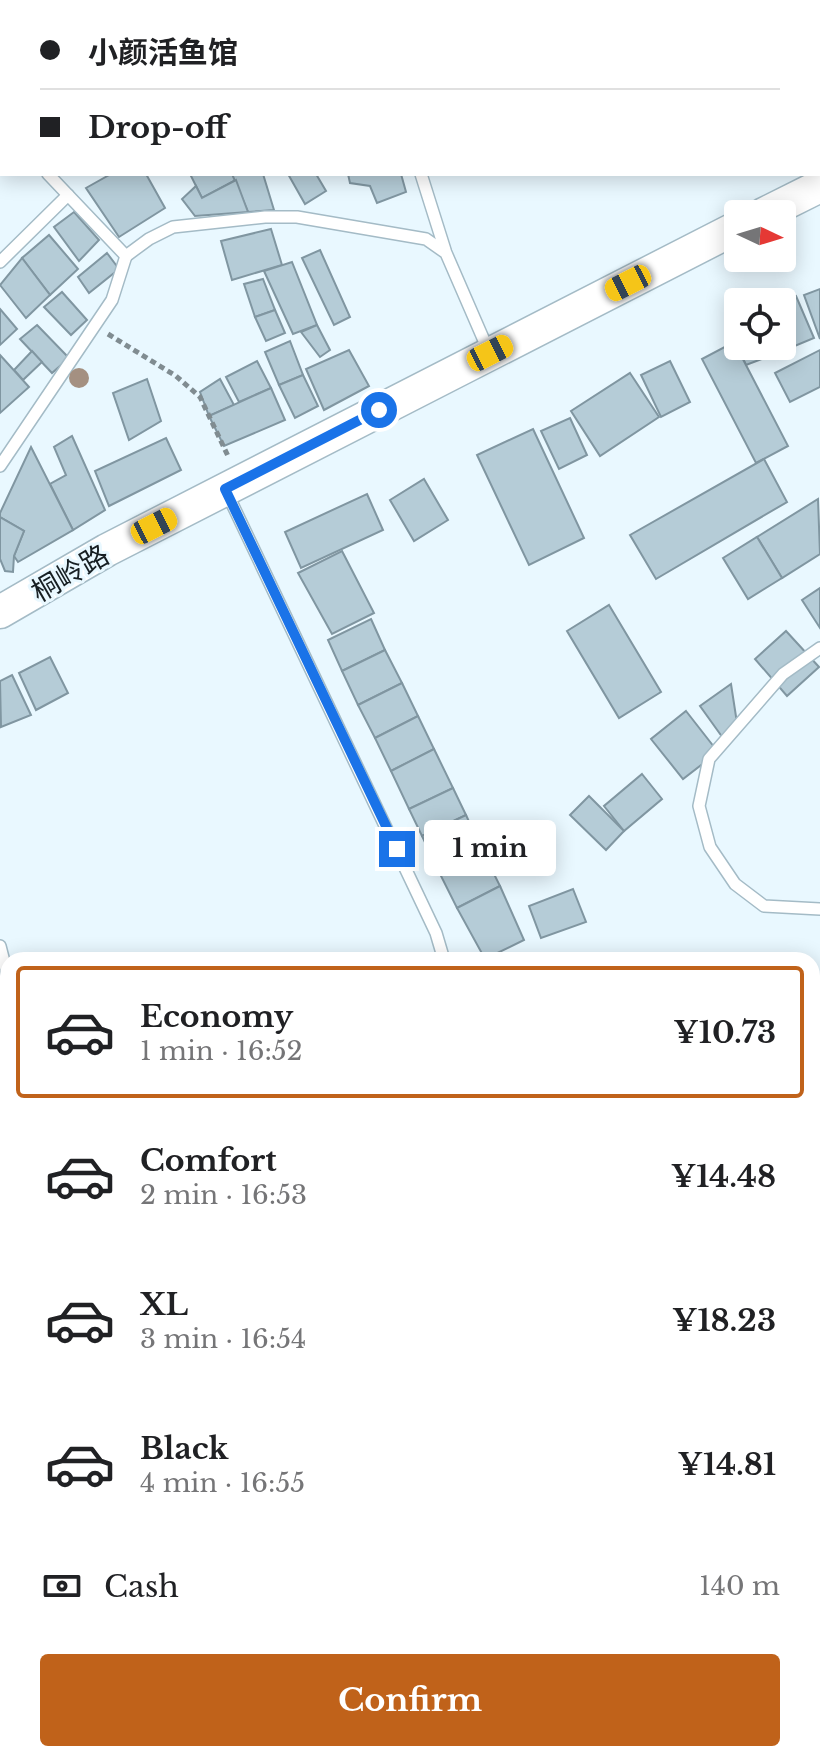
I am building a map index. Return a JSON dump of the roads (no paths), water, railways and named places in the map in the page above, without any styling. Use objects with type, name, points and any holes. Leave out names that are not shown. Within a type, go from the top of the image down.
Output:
[{"type":"main road","points":[[792,200],[820,186]]},
{"type":"main road","name":"桐岭路","points":[[2,606],[724,234]]},
{"type":"lane","points":[[50,176],[126,256]]},
{"type":"lane","points":[[422,176],[446,253],[490,353]]},
{"type":"lane","points":[[0,262],[68,195]]},
{"type":"lane","points":[[0,466],[112,300],[126,256],[173,227],[265,217],[297,217],[426,239],[446,253]]},
{"type":"lane","points":[[233,485],[436,933],[442,952]]},
{"type":"lane","points":[[820,648],[783,674],[709,759],[699,806],[710,847],[735,884],[764,906],[820,909]]}]
